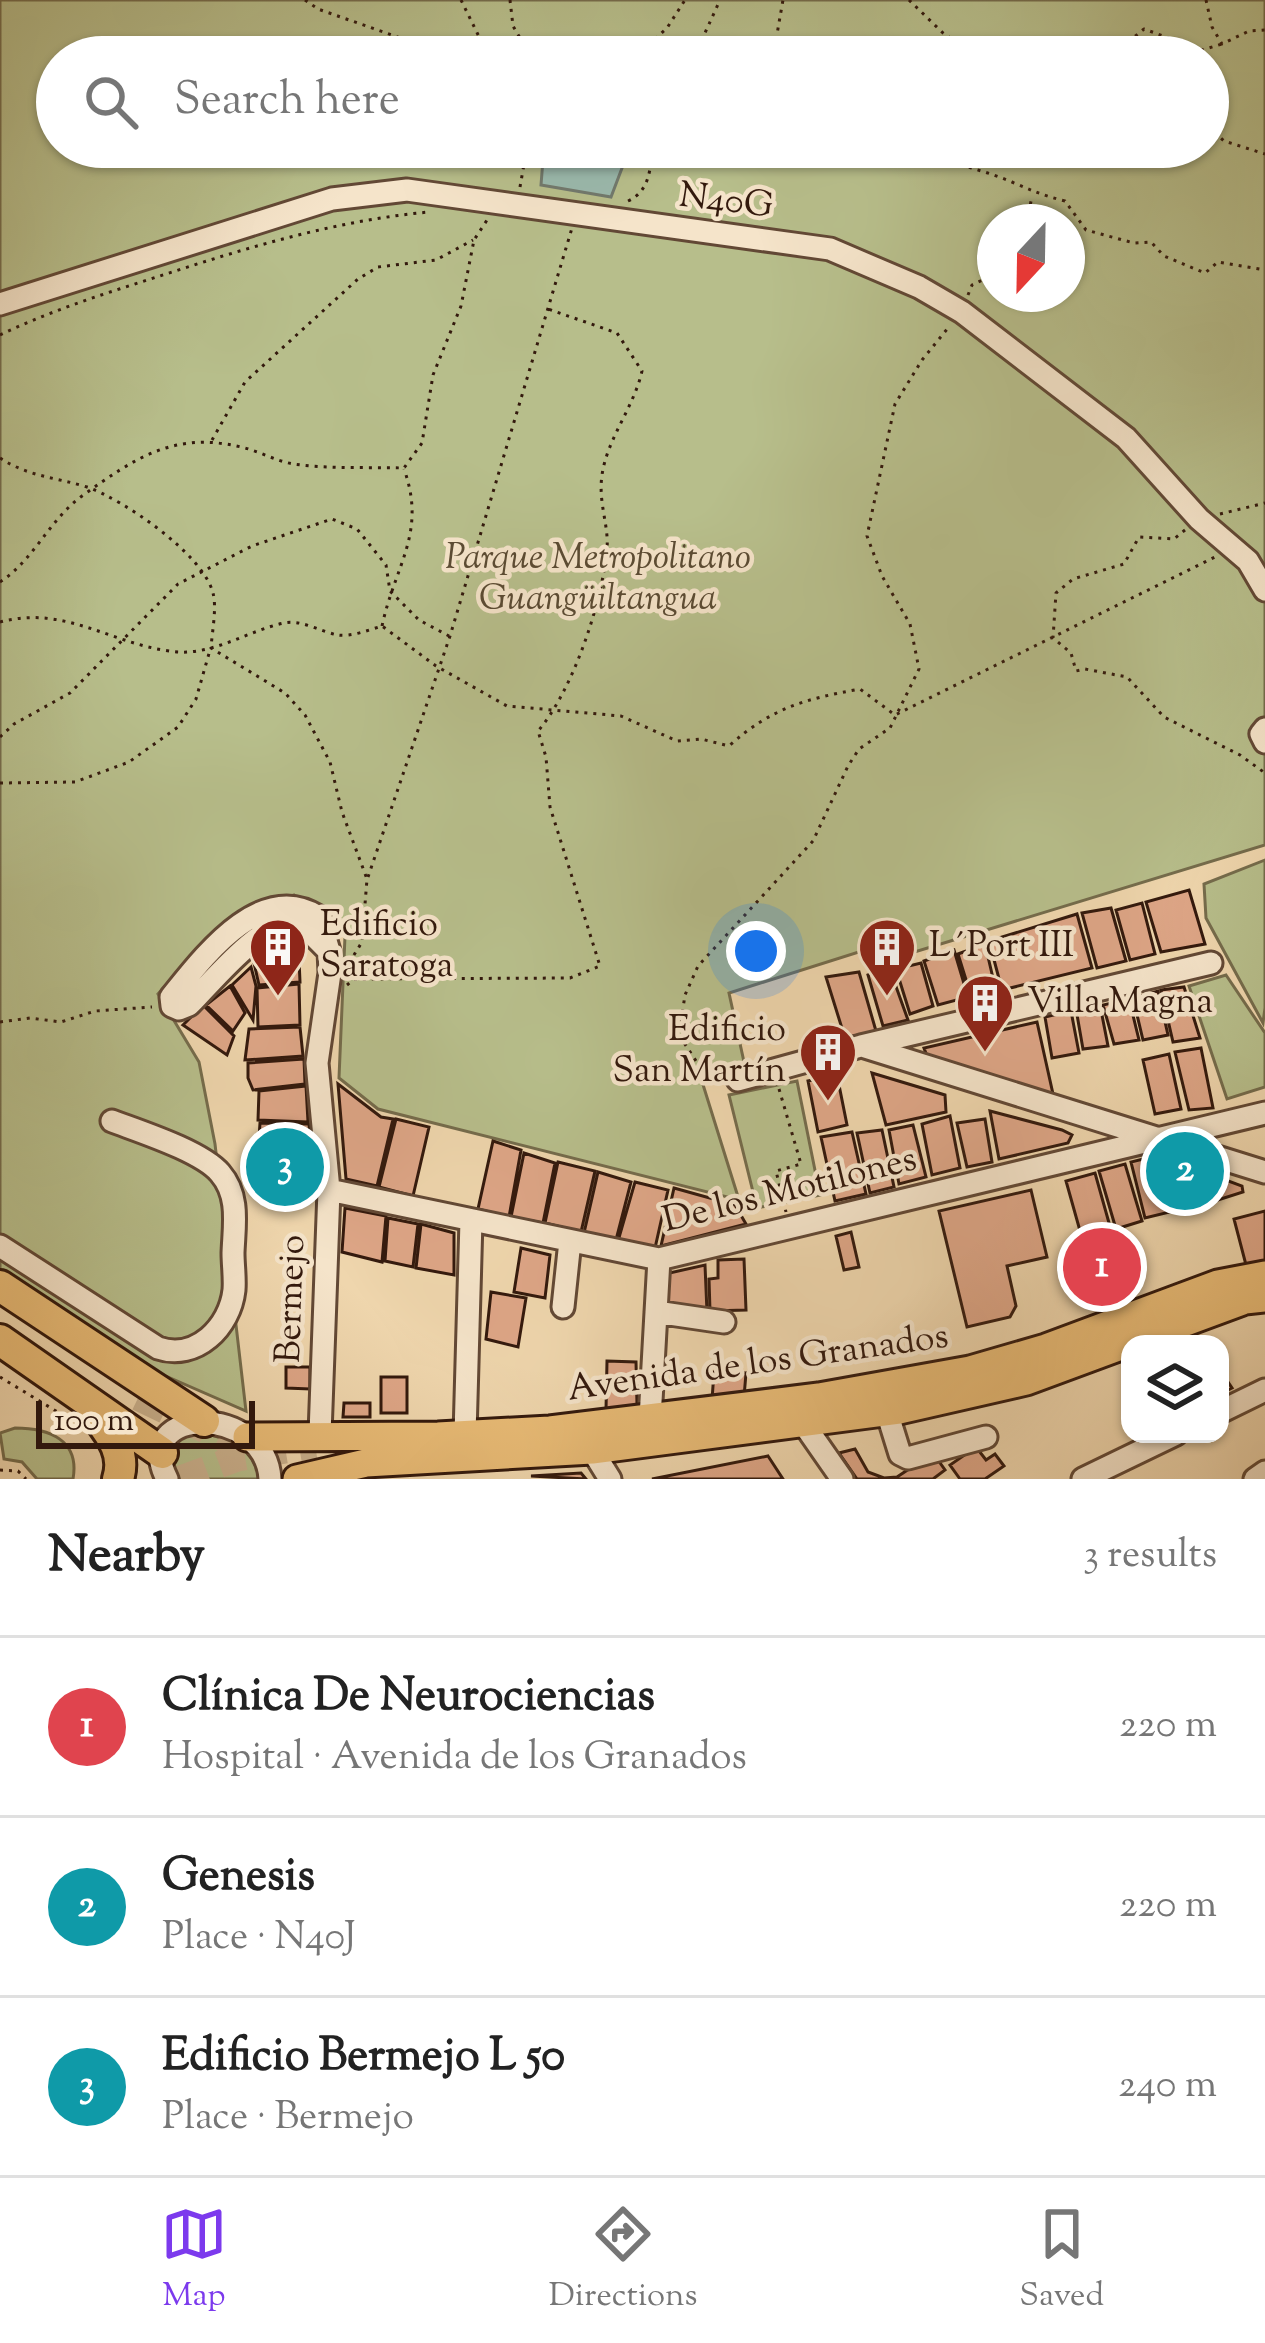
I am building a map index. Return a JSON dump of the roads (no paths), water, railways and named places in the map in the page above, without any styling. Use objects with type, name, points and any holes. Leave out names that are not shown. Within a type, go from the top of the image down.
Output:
[{"type":"highway","points":[[0,1286],[204,1421]]},
{"type":"highway","points":[[0,1309],[139,1396]]},
{"type":"highway","points":[[0,1340],[80,1392],[159,1469]]},
{"type":"highway","points":[[80,1392],[117,1444],[118,1479]]},
{"type":"main road","name":"Avenida de los Granados","points":[[247,1437],[451,1435],[650,1419],[819,1396],[970,1370],[1046,1348],[1218,1283],[1265,1275]]},
{"type":"main road","name":"Avenida de los Granados","points":[[297,1479],[355,1461],[592,1450],[887,1412],[1025,1381],[1245,1300],[1265,1298]]},
{"type":"main road","points":[[355,1461],[451,1435]]},
{"type":"street","name":"N40G","points":[[0,304],[332,199],[407,190],[830,249],[919,287],[962,312],[1126,438],[1199,519],[1248,560],[1265,590]]},
{"type":"street","points":[[1265,729],[1265,742]]},
{"type":"street","points":[[300,905],[320,917],[329,951],[302,926],[285,923],[267,930],[189,1005],[172,1006],[171,997],[208,955],[263,911],[300,905]]},
{"type":"street","name":"Bermejo","points":[[320,1434],[329,1190],[317,1063],[329,951]]},
{"type":"street","points":[[738,1080],[1210,963]]},
{"type":"street","points":[[861,1046],[1265,1172]]},
{"type":"street","name":"De los Motilones","points":[[329,1190],[658,1259],[1265,1113]]},
{"type":"street","points":[[0,1246],[158,1348],[177,1352],[215,1334],[227,1316],[234,1291],[236,1210],[229,1186],[212,1166],[112,1121]]},
{"type":"street","points":[[451,1435],[471,1220]]},
{"type":"street","points":[[563,1307],[570,1241]]},
{"type":"street","points":[[650,1419],[658,1259]]},
{"type":"street","points":[[656,1312],[724,1322]]},
{"type":"street","points":[[1229,1408],[1265,1390]]},
{"type":"street","points":[[887,1412],[900,1454],[908,1457],[986,1437]]},
{"type":"street","points":[[159,1469],[173,1430],[191,1421],[204,1421],[247,1437],[264,1453],[270,1479]]},
{"type":"street","points":[[803,1423],[842,1479]]},
{"type":"street","points":[[1084,1479],[1158,1443]]},
{"type":"street","points":[[592,1450],[610,1479]]},
{"type":"street","points":[[1255,1479],[1265,1472]]},
{"type":"tunnel","points":[[139,1396],[261,1455]]},
{"type":"tunnel","points":[[181,1479],[237,1458],[315,1445]]},
{"type":"place","name":"Edificio Saratoga","points":[[278,998]]},
{"type":"place","name":"L´Port III","points":[[887,998]]},
{"type":"place","name":"Villa Magna","points":[[985,1054]]},
{"type":"place","name":"Edificio San Martín","points":[[828,1103]]},
{"type":"place","name":"Edificio Bermejo L 50","points":[[285,1167]]},
{"type":"place","name":"Genesis","points":[[1185,1171]]},
{"type":"place","name":"Clínica De Neurociencias","points":[[1102,1267]]},
{"type":"park label","name":"Parque Metropolitano Guangüiltangua","points":[[598,580]]}]
